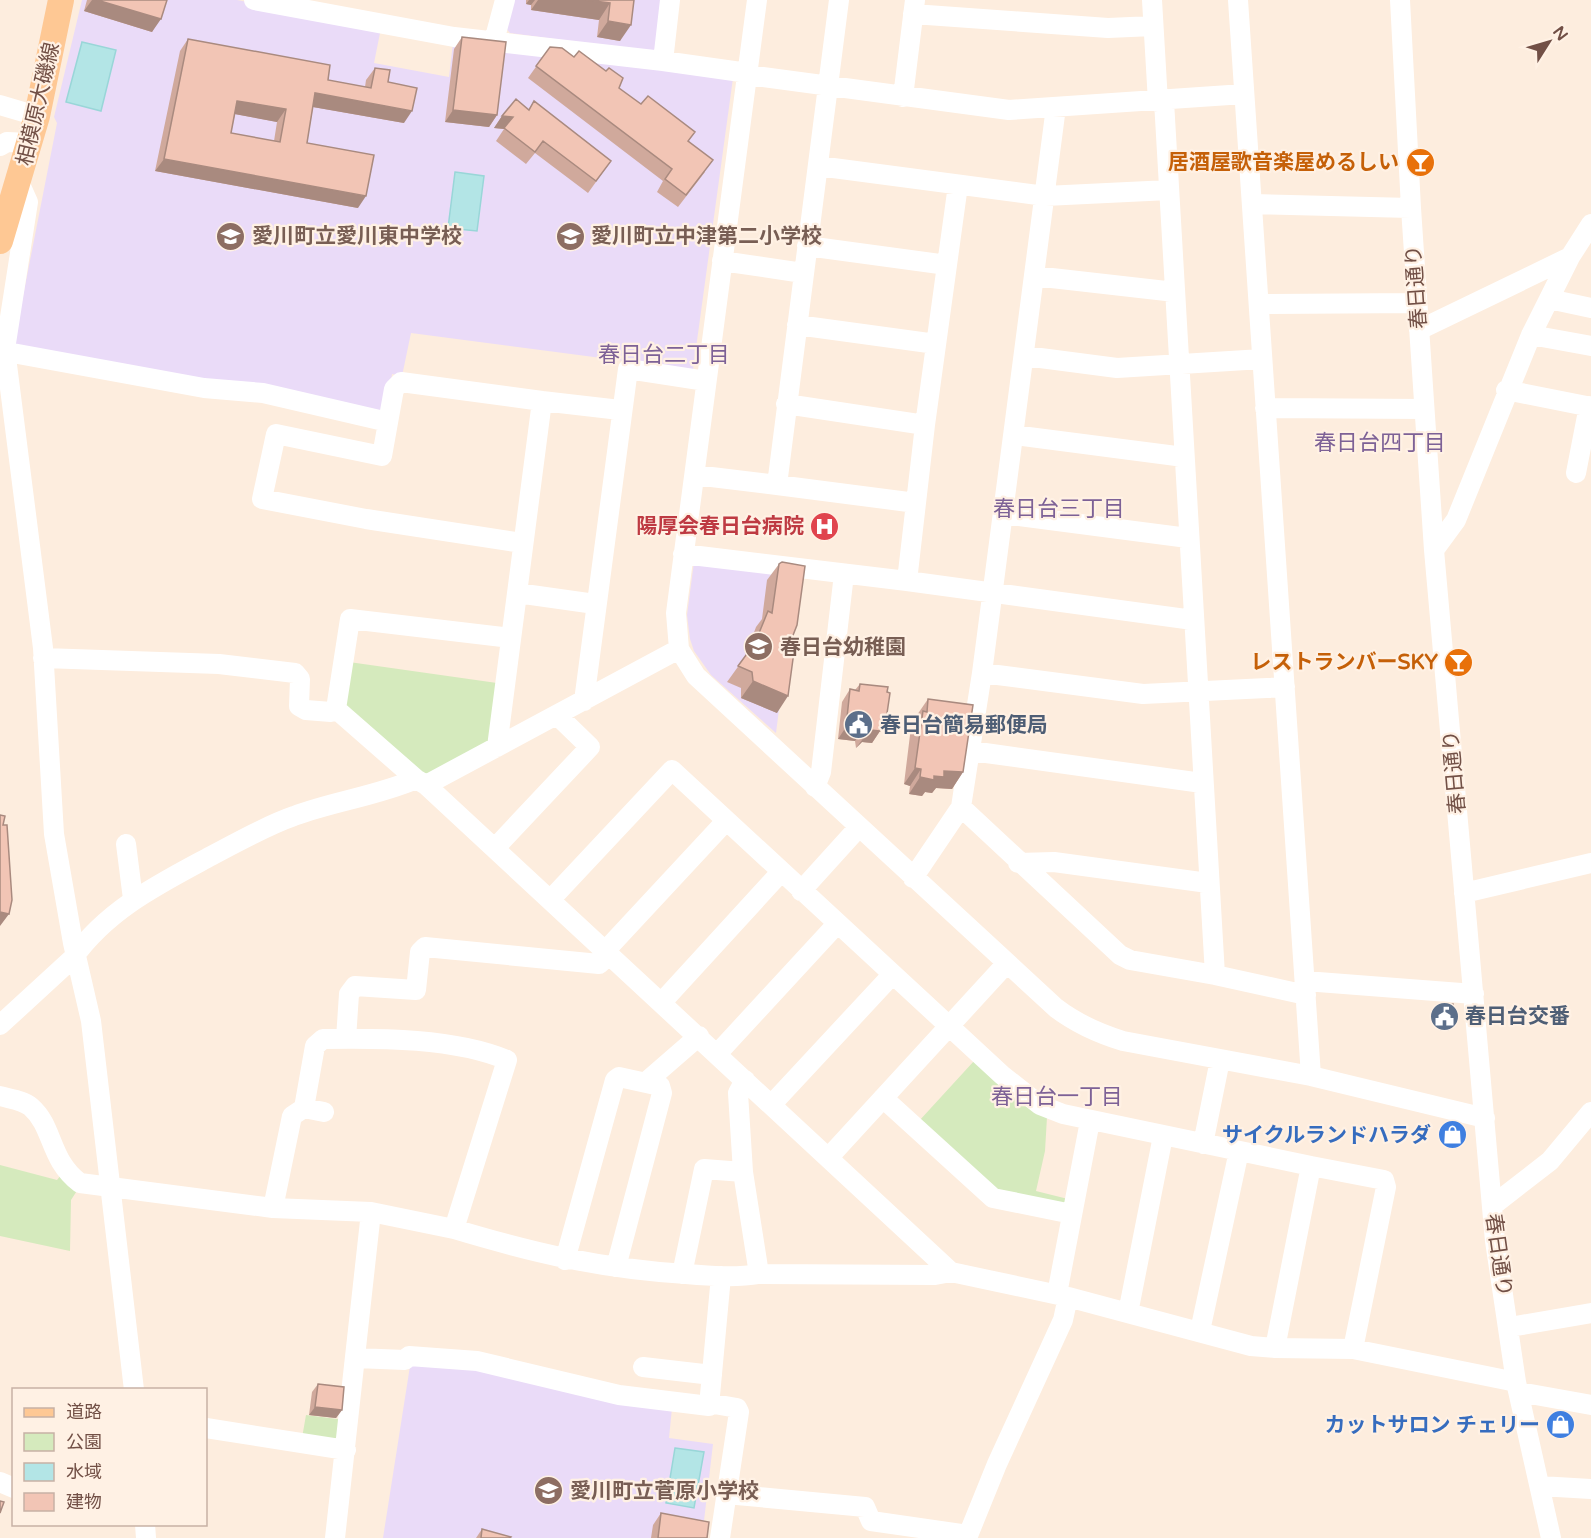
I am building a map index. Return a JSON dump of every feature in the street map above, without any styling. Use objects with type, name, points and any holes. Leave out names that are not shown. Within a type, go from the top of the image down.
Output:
[{"type":"main road","name":"相模原大磯線","points":[[0,241],[37,116],[61,0]]},
{"type":"street","points":[[254,0],[349,8],[454,37],[663,61],[903,97],[1009,110],[1244,94]]},
{"type":"street","points":[[494,41],[505,0]]},
{"type":"street","points":[[663,61],[670,0]]},
{"type":"street","points":[[757,0],[676,613],[679,649],[696,676],[913,878],[1056,1008],[1075,1022],[1097,1033],[1220,1060],[1311,1076],[1485,1118]]},
{"type":"street","points":[[777,485],[839,0]]},
{"type":"street","points":[[1152,0],[1169,190],[1215,975]]},
{"type":"street","points":[[1238,0],[1311,1076]]},
{"type":"street","name":"春日通り","points":[[1400,0],[1411,208],[1434,550],[1495,1241],[1518,1387],[1551,1538]]},
{"type":"street","points":[[903,97],[914,7],[1108,28],[1153,26]]},
{"type":"street","points":[[0,105],[37,116]]},
{"type":"street","points":[[913,878],[961,807],[1004,514],[1056,107]]},
{"type":"street","points":[[0,146],[7,142],[29,143]]},
{"type":"street","points":[[818,166],[1045,196],[1169,190]]},
{"type":"street","points":[[19,182],[28,202],[6,343],[37,587],[54,834],[91,1021],[134,1388]]},
{"type":"street","points":[[907,581],[925,425],[958,185]]},
{"type":"street","points":[[1253,204],[1411,208]]},
{"type":"street","points":[[1434,550],[1456,520],[1506,390],[1531,335],[1570,257],[1591,224]]},
{"type":"street","points":[[807,246],[947,265]]},
{"type":"street","points":[[1419,330],[1570,257]]},
{"type":"street","points":[[722,261],[803,273]]},
{"type":"street","points":[[1034,276],[1175,292]]},
{"type":"street","points":[[1549,299],[1591,308]]},
{"type":"street","points":[[1259,304],[1417,303]]},
{"type":"street","points":[[797,325],[936,344]]},
{"type":"street","points":[[1531,335],[1591,346]]},
{"type":"street","points":[[7,352],[204,388],[262,393],[388,422]]},
{"type":"street","points":[[1025,356],[1117,368],[1179,366],[1262,359]]},
{"type":"street","points":[[584,700],[620,410],[628,369],[706,381]]},
{"type":"street","points":[[522,543],[366,519],[261,499],[276,434],[382,456],[394,389],[401,382],[620,410]]},
{"type":"street","points":[[1506,390],[1590,407],[1576,473]]},
{"type":"street","points":[[497,747],[542,401]]},
{"type":"street","points":[[786,404],[925,425]]},
{"type":"street","points":[[1265,408],[1424,409]]},
{"type":"street","points":[[1014,435],[1184,457]]},
{"type":"street","points":[[695,475],[916,503]]},
{"type":"street","points":[[1004,514],[1188,538]]},
{"type":"street","points":[[683,554],[907,581],[1193,620]]},
{"type":"street","points":[[816,787],[821,772],[844,574]]},
{"type":"street","points":[[517,593],[595,604]]},
{"type":"street","points":[[43,658],[219,664],[295,673],[300,679],[299,706],[306,710],[331,712],[336,708],[350,620],[511,638]]},
{"type":"street","points":[[0,1025],[77,954],[80,947],[134,899],[262,829],[294,816],[421,782],[558,716],[679,649]]},
{"type":"street","points":[[982,673],[1143,694],[1285,687]]},
{"type":"street","points":[[336,708],[551,899],[951,1272]]},
{"type":"street","points":[[495,848],[590,747],[558,716]]},
{"type":"street","points":[[971,751],[1202,783]]},
{"type":"street","points":[[551,899],[672,770],[948,1026],[1022,1093],[1040,1105],[1090,1121],[1384,1180],[1386,1187],[1353,1349]]},
{"type":"street","points":[[961,807],[1018,863],[1119,955],[1130,960],[1305,988],[1473,994]]},
{"type":"street","points":[[346,1039],[349,994],[355,987],[416,990],[420,952],[424,947],[473,956],[599,964],[726,821]]},
{"type":"street","points":[[801,891],[859,827]]},
{"type":"street","points":[[126,844],[134,899]]},
{"type":"street","points":[[1018,863],[1053,862],[1208,883]]},
{"type":"street","points":[[1464,893],[1591,862]]},
{"type":"street","points":[[662,1002],[781,872]]},
{"type":"street","points":[[717,1054],[837,924]]},
{"type":"street","points":[[829,1156],[1007,963]]},
{"type":"street","points":[[772,1104],[892,975]]},
{"type":"street","points":[[646,1082],[699,1036]]},
{"type":"street","points":[[304,1108],[315,1046],[323,1039],[346,1039],[443,1050],[482,1050],[513,1059],[454,1229]]},
{"type":"street","points":[[1203,1144],[1220,1060]]},
{"type":"street","points":[[565,1260],[603,1158],[615,1080],[619,1077],[660,1086],[662,1093],[616,1268]]},
{"type":"street","points":[[745,1080],[738,1093],[744,1172],[759,1274]]},
{"type":"street","points":[[0,1096],[30,1106],[39,1116],[66,1173],[80,1183],[273,1208],[371,1212],[454,1229],[565,1260],[616,1268],[721,1276],[759,1274],[935,1275],[951,1272],[1063,1296],[1251,1346],[1353,1349],[1591,1405]]},
{"type":"street","points":[[883,1098],[993,1198],[1072,1214]]},
{"type":"street","points":[[273,1208],[292,1116],[304,1108],[324,1112]]},
{"type":"street","points":[[1492,1206],[1550,1161],[1591,1112]]},
{"type":"street","points":[[726,1494],[865,1508],[871,1521],[968,1537],[1002,1454],[1063,1320],[1063,1296],[1072,1214],[1090,1121]]},
{"type":"street","points":[[1128,1313],[1163,1136]]},
{"type":"street","points":[[1200,1331],[1239,1151]]},
{"type":"street","points":[[1275,1348],[1311,1166]]},
{"type":"street","points":[[682,1274],[704,1169],[744,1172]]},
{"type":"street","points":[[335,1538],[371,1212]]},
{"type":"street","points":[[710,1406],[721,1276]]},
{"type":"street","points":[[1510,1328],[1591,1313]]},
{"type":"street","points":[[356,1358],[405,1360],[409,1356],[477,1362],[620,1395],[737,1408],[739,1412],[720,1538]]},
{"type":"street","points":[[643,1367],[712,1375]]},
{"type":"street","points":[[207,1428],[346,1450]]},
{"type":"street","points":[[1540,1486],[1591,1489]]},
{"type":"shaded area","name":"愛川町立愛川東中学校","points":[[82,0],[237,0],[381,28],[374,63],[449,77],[453,43],[733,78],[693,370],[411,333],[402,376],[392,374],[387,408],[377,415],[19,349],[14,342],[57,123],[54,117]]},
{"type":"shaded area","points":[[513,0],[664,0],[657,48],[651,52],[510,33],[505,27]]},
{"type":"shaded area","points":[[694,562],[796,575],[776,733],[711,675],[694,651],[687,615]]},
{"type":"shaded area","name":"愛川町立菅原小学校","points":[[419,1359],[672,1408],[669,1438],[713,1444],[702,1538],[383,1538],[410,1366]]},
{"type":"green space","points":[[349,662],[497,683],[492,742],[423,779],[343,706]]},
{"type":"green space","points":[[974,1061],[1014,1098],[1047,1117],[1045,1151],[1036,1191],[1068,1199],[1067,1207],[994,1192],[919,1121]]},
{"type":"green space","points":[[0,1165],[57,1180],[61,1175],[80,1186],[71,1200],[70,1251],[0,1236]]},
{"type":"green space","points":[[306,1415],[345,1420],[343,1439],[302,1438]]},
{"type":"water","points":[[82,42],[116,50],[101,111],[66,102]]},
{"type":"water","points":[[455,172],[484,176],[477,231],[448,228]]},
{"type":"water","points":[[675,1448],[704,1452],[694,1508],[666,1503]]},
{"type":"building","points":[[97,0],[167,0],[161,19]]},
{"type":"building","points":[[586,0],[634,0],[631,25],[608,21],[610,3]]},
{"type":"building","points":[[462,37],[506,42],[497,115],[453,110]]},
{"type":"building","points":[[188,39],[330,65],[328,80],[371,88],[375,68],[390,70],[388,82],[417,88],[412,111],[315,93],[307,143],[374,155],[366,196],[164,159]],"holes":[[[237,101],[286,109],[280,142],[231,133]]]},
{"type":"building","points":[[550,47],[562,48],[574,57],[579,51],[606,71],[609,68],[623,78],[619,88],[641,104],[648,96],[695,132],[688,141],[713,160],[686,195],[665,179],[672,169],[536,66]]},
{"type":"building","points":[[516,99],[529,110],[534,101],[611,161],[596,181],[543,141],[535,152],[504,128],[513,117],[502,116]]},
{"type":"building","points":[[782,562],[805,566],[797,625],[790,643],[795,644],[788,696],[753,681],[752,672],[738,666],[755,643],[768,611],[772,613],[779,564]]},
{"type":"building","name":"春日台簡易郵便局","points":[[860,684],[888,687],[887,692],[890,693],[886,720],[882,719],[880,731],[871,730],[865,736],[863,729],[846,727],[850,689],[859,691]]},
{"type":"building","points":[[928,699],[973,705],[963,772],[944,771],[944,777],[934,776],[934,780],[920,777],[921,769],[915,768],[923,711],[927,712]]},
{"type":"building","points":[[0,815],[5,816],[3,825],[7,825],[12,900],[9,914],[0,912]]},
{"type":"building","points":[[1453,1004],[1454,1018],[1441,1019],[1440,1005]]},
{"type":"building","points":[[318,1384],[344,1387],[342,1410],[315,1407]]},
{"type":"building","points":[[0,1501],[4,1502],[0,1513]]},
{"type":"building","points":[[661,1513],[709,1522],[707,1538],[658,1538]]},
{"type":"building","points":[[482,1529],[511,1537],[481,1538]]},
{"type":"place","name":"居酒屋歌音楽屋めるしい","points":[[1420,162]]},
{"type":"place","name":"愛川町立愛川東中学校","points":[[231,236]]},
{"type":"place","name":"愛川町立中津第二小学校","points":[[570,236]]},
{"type":"place","name":"陽厚会春日台病院","points":[[825,526]]},
{"type":"place","name":"春日台幼稚園","points":[[759,647]]},
{"type":"place","name":"レストランバーSKY","points":[[1459,662]]},
{"type":"place","name":"春日台簡易郵便局","points":[[859,725]]},
{"type":"place","name":"春日台交番","points":[[1444,1016]]},
{"type":"place","name":"サイクルランドハラダ","points":[[1452,1135]]},
{"type":"place","name":"カットサロン チェリー","points":[[1561,1425]]},
{"type":"place","name":"愛川町立菅原小学校","points":[[549,1491]]},
{"type":"district","name":"春日台二丁目","points":[[664,354]]},
{"type":"district","name":"春日台四丁目","points":[[1380,442]]},
{"type":"district","name":"春日台三丁目","points":[[1059,508]]},
{"type":"district","name":"春日台一丁目","points":[[1057,1096]]}]
